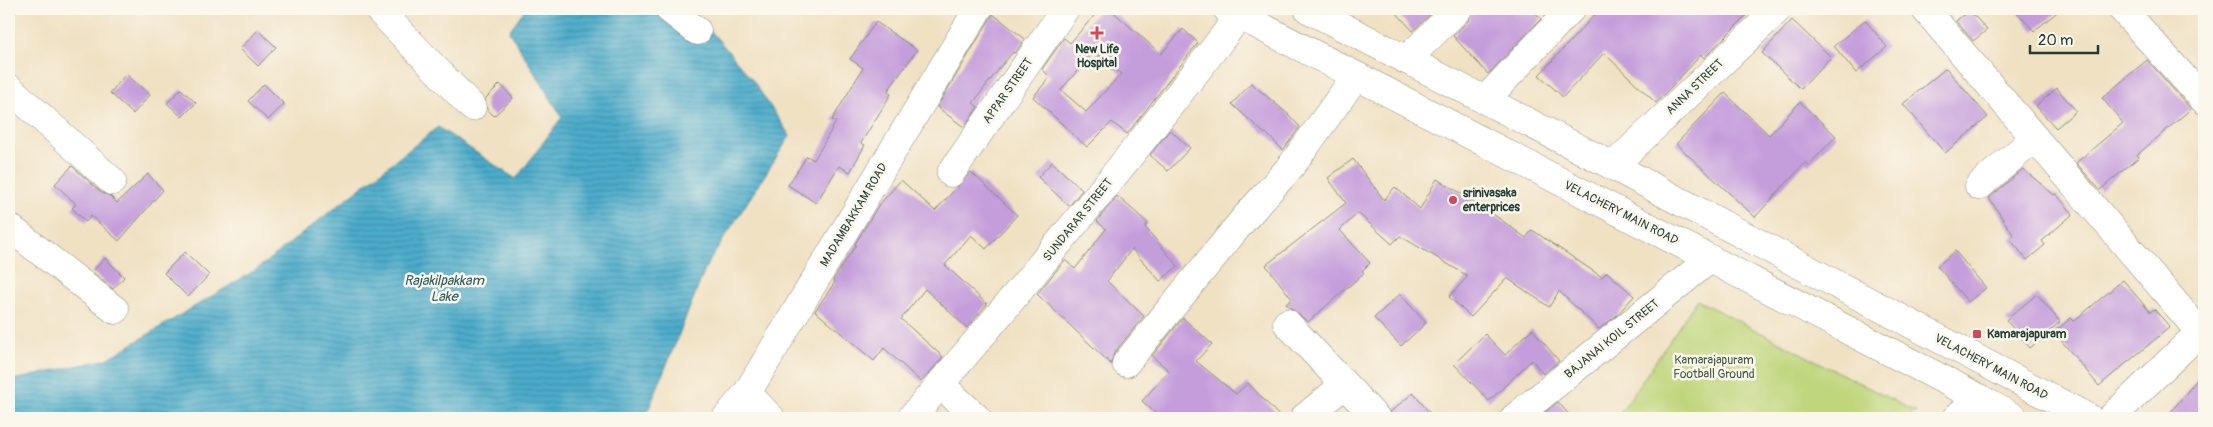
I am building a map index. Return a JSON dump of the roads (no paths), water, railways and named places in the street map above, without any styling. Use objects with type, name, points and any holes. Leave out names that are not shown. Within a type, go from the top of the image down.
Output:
[{"type":"street","points":[[378,9],[472,107]]},
{"type":"street","points":[[669,9],[697,31]]},
{"type":"street","name":"MADAMBAKKAM ROAD","points":[[726,418],[747,393],[978,9]]},
{"type":"street","name":"APPAR STREET","points":[[951,173],[1065,9]]},
{"type":"street","name":"VELACHERY MAIN ROAD","points":[[1308,9],[1613,166],[2089,418]]},
{"type":"street","points":[[1406,60],[1458,9]]},
{"type":"street","points":[[1485,100],[1570,9]]},
{"type":"street","name":"ANNA STREET","points":[[1613,166],[1778,9]]},
{"type":"street","points":[[1926,9],[2203,333],[2111,418]]},
{"type":"street","points":[[2122,9],[2204,100]]},
{"type":"street","name":"VELACHERY MAIN ROAD","points":[[1233,13],[1979,398],[2014,418]]},
{"type":"street","name":"SUNDARAR STREET","points":[[911,418],[1011,301],[1164,114],[1233,13]]},
{"type":"street","points":[[1126,363],[1244,219],[1292,165],[1356,76]]},
{"type":"street","points":[[9,88],[112,181]]},
{"type":"street","points":[[1979,186],[2035,138]]},
{"type":"street","points":[[9,227],[115,310]]},
{"type":"street","name":"BAJANAI KOIL STREET","points":[[1514,418],[1710,259]]},
{"type":"street","points":[[1287,323],[1376,418]]},
{"type":"street","points":[[940,384],[977,418]]},
{"type":"street","points":[[1304,418],[1344,385]]},
{"type":"street","points":[[747,393],[771,418]]},
{"type":"street","points":[[1956,418],[1979,398]]},
{"type":"water","name":"Rajakilpakkam Lake","points":[[525,9],[692,9],[752,79],[790,136],[707,265],[648,411],[643,418],[9,418],[9,381],[107,359],[257,269],[438,127],[516,179],[562,117],[509,31]]},
{"type":"place","name":"New Life Hospital","points":[[1097,33]]},
{"type":"place","name":"srinivasaka enterprices","points":[[1453,200]]},
{"type":"place","name":"Kamarajapuram","points":[[1977,334]]},
{"type":"park label","name":"Kamarajapuram Football Ground","points":[[1714,367]]}]
